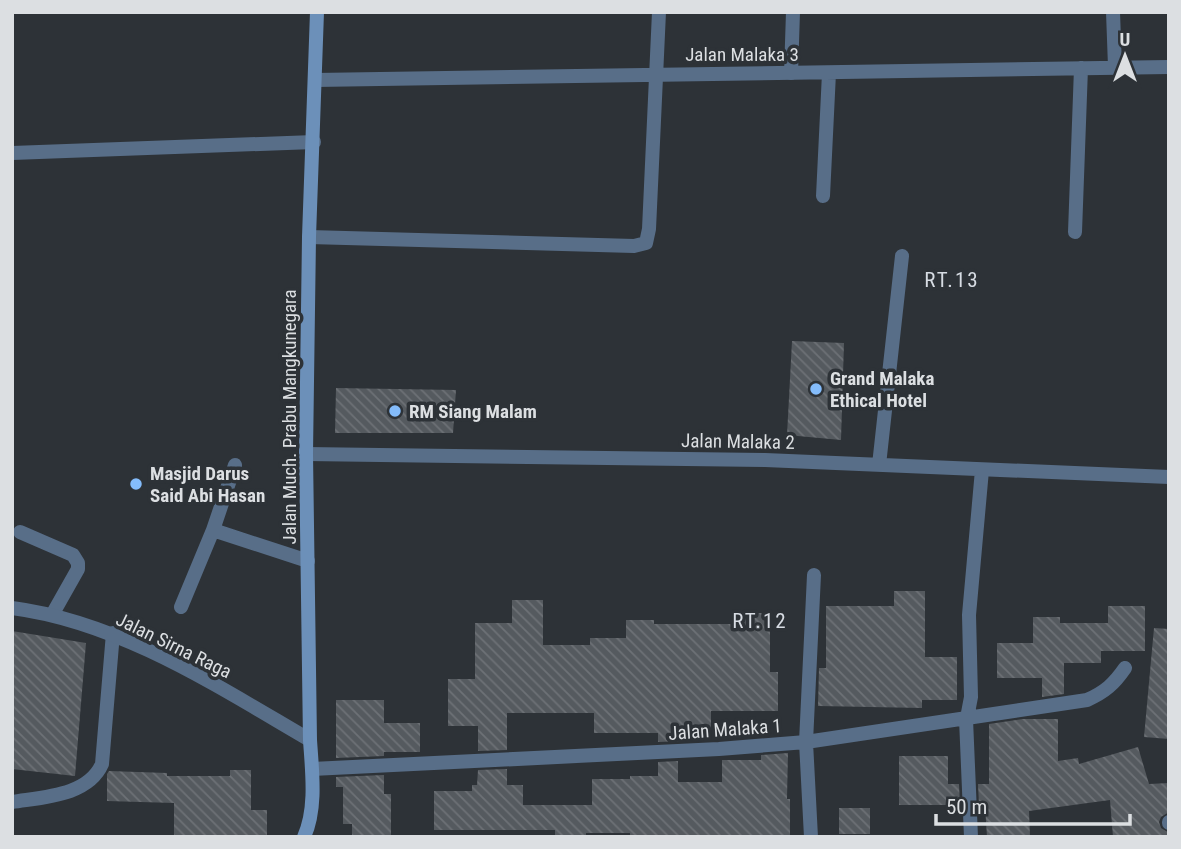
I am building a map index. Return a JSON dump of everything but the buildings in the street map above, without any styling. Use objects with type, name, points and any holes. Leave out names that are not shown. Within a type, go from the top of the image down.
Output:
[{"type":"main road","name":"Jalan Much. Prabu Mangkunegara","points":[[304,837],[310,822],[312,769],[306,454],[309,237],[317,12]]},
{"type":"main road","name":"Jalan Much. Prabu Mangkunegara","points":[[310,822],[317,837]]},
{"type":"street","points":[[309,237],[634,246],[646,243],[658,74],[659,12]]},
{"type":"street","points":[[791,73],[793,12]]},
{"type":"street","points":[[1113,12],[1115,67]]},
{"type":"street","name":"Jalan Malaka 3","points":[[315,80],[1169,67]]},
{"type":"street","points":[[1075,232],[1081,68]]},
{"type":"street","points":[[823,195],[830,73]]},
{"type":"street","points":[[12,153],[314,142]]},
{"type":"street","points":[[879,465],[902,256]]},
{"type":"street","name":"Jalan Malaka 2","points":[[306,454],[765,460],[1169,477]]},
{"type":"street","points":[[181,607],[214,530],[236,465]]},
{"type":"street","points":[[971,837],[966,719],[971,697],[969,615],[982,470]]},
{"type":"street","points":[[214,530],[308,561]]},
{"type":"street","points":[[20,532],[73,555],[78,563],[78,569],[52,615]]},
{"type":"street","points":[[811,837],[806,743],[814,575]]},
{"type":"street","name":"Jalan Sirna Raga","points":[[12,608],[52,615],[113,634],[236,697],[310,740]]},
{"type":"street","points":[[12,802],[64,793],[96,776],[102,764],[113,634]]},
{"type":"street","name":"Jalan Malaka 1","points":[[312,769],[806,743],[1087,700],[1114,685],[1125,668]]},
{"type":"place","name":"Grand Malaka Ethical Hotel","points":[[816,389]]},
{"type":"place","name":"RM Siang Malam","points":[[395,411]]},
{"type":"place","name":"Masjid Darus Said Abi Hasan","points":[[136,484]]},
{"type":"district","name":"RT.13","points":[[952,280]]},
{"type":"district","name":"RT.12","points":[[760,621]]}]
